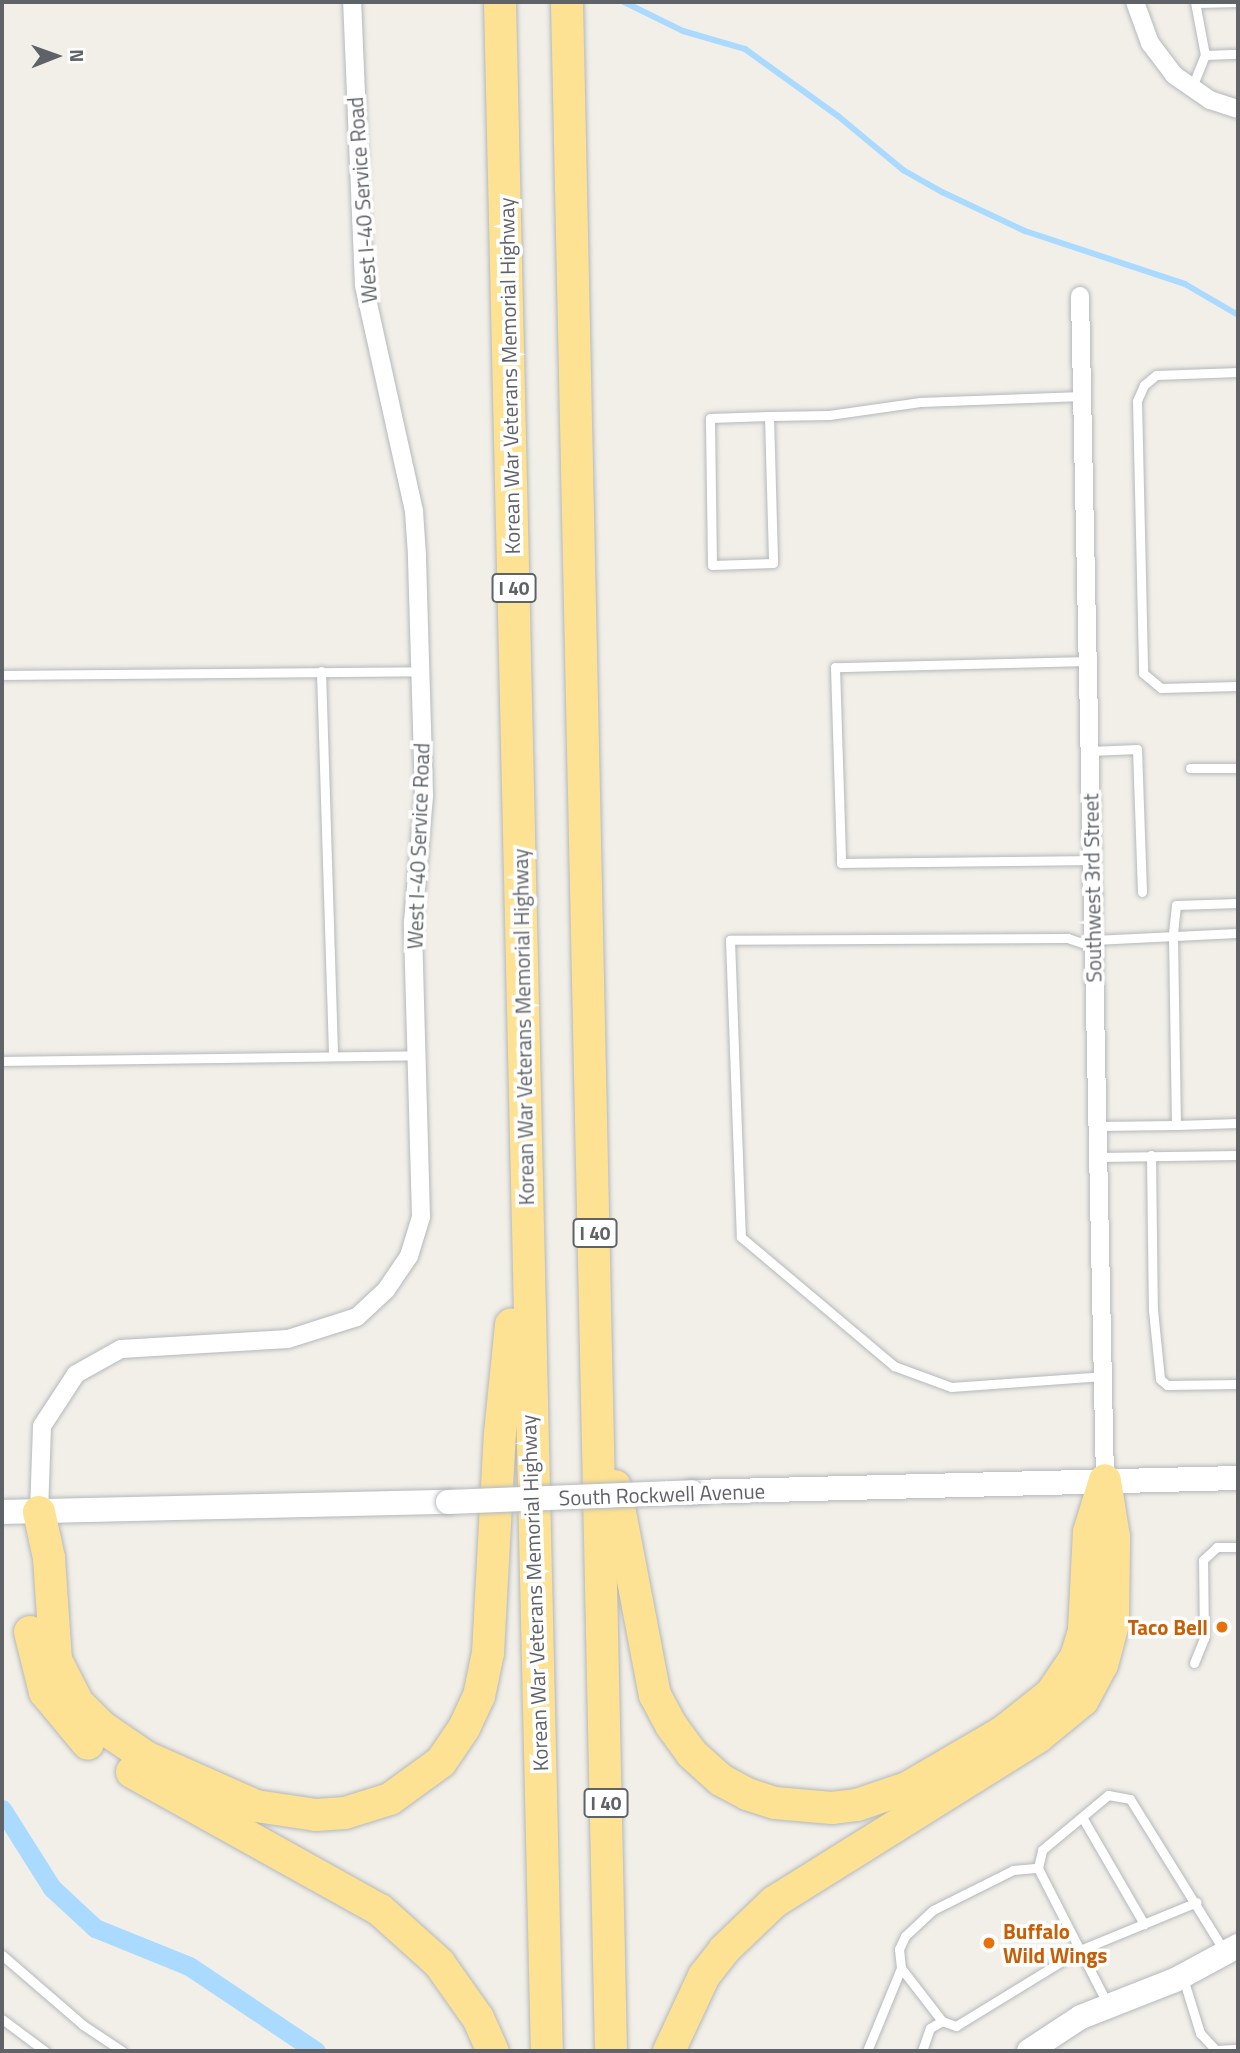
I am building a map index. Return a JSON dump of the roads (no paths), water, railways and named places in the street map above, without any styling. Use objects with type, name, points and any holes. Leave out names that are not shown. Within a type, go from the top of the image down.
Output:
[{"type":"highway","name":"Korean War Veterans Memorial Highway","points":[[500,2],[547,2051]]},
{"type":"highway","name":"I 40","points":[[567,2],[611,2051]]},
{"type":"highway","points":[[38,1512],[49,1558],[56,1660],[78,1703],[122,1741],[223,1793],[291,1814],[358,1810],[390,1799],[422,1778],[464,1728],[478,1696],[488,1653],[500,1433],[527,1174]]},
{"type":"highway","points":[[598,1391],[655,1695],[691,1752],[721,1780],[775,1803],[804,1808],[857,1805],[907,1788],[1003,1732],[1051,1694],[1076,1657],[1084,1630],[1089,1532],[1105,1480]]},
{"type":"highway","points":[[669,2051],[704,1976],[724,1950],[774,1902],[1038,1737],[1083,1700],[1102,1665],[1114,1624],[1114,1537],[1105,1480]]},
{"type":"highway","points":[[38,1512],[27,1559],[28,1616],[37,1672],[58,1712],[113,1762],[380,1910],[439,1964],[478,2018],[493,2051]]},
{"type":"street","name":"West I-40 Service Road","points":[[38,1512],[37,1458],[42,1426],[76,1374],[103,1355],[121,1349],[288,1339],[357,1317],[386,1290],[409,1256],[421,1217],[413,891],[424,794],[414,511],[364,285],[352,2]]},
{"type":"street","points":[[1135,2],[1150,43],[1174,75],[1191,90],[1238,109]]},
{"type":"street","name":"Southwest 3rd Street","points":[[1080,296],[1105,1480]]},
{"type":"street","name":"South Rockwell Avenue","points":[[2,1512],[448,1502],[692,1492],[1238,1478]]},
{"type":"street","points":[[1029,2051],[1060,2029],[1182,1976],[1232,1950]]},
{"type":"lane","points":[[1191,90],[1205,55],[1196,2],[1238,2]]},
{"type":"lane","points":[[1205,55],[1238,54]]},
{"type":"lane","points":[[1238,372],[1156,375],[1144,385],[1137,401],[1143,673],[1161,688],[1238,686]]},
{"type":"lane","points":[[769,416],[773,563],[712,565],[710,418],[769,416],[829,415],[920,402],[1082,396]]},
{"type":"lane","points":[[1088,661],[835,667],[841,863],[1092,860]]},
{"type":"lane","points":[[321,671],[333,1055]]},
{"type":"lane","points":[[2,675],[421,671]]},
{"type":"lane","points":[[1090,751],[1137,749],[1142,892]]},
{"type":"lane","points":[[1190,768],[1238,768]]},
{"type":"lane","points":[[1176,1125],[1173,936],[1176,905],[1238,903]]},
{"type":"lane","points":[[1103,1376],[951,1387],[894,1366],[741,1237],[730,940],[1069,938],[1094,944],[1238,933]]},
{"type":"lane","points":[[2,1061],[416,1055]]},
{"type":"lane","points":[[1097,1126],[1238,1122]]},
{"type":"lane","points":[[1098,1157],[1238,1155]]},
{"type":"lane","points":[[1151,1156],[1153,1310],[1160,1379],[1167,1385],[1238,1384]]},
{"type":"lane","points":[[1194,1662],[1204,1638],[1203,1560],[1217,1547],[1238,1546]]},
{"type":"lane","points":[[1108,2006],[1038,1868],[1042,1850],[1108,1795],[1130,1799],[1197,1902],[1232,1950]]},
{"type":"lane","points":[[1082,1817],[1144,1924]]},
{"type":"lane","points":[[867,2051],[901,1968],[899,1949],[905,1936],[933,1910],[1013,1870],[1038,1868]]},
{"type":"lane","points":[[901,1968],[942,2021],[956,2026],[1080,1950],[1197,1902]]},
{"type":"lane","points":[[2,1955],[83,2025],[122,2051]]},
{"type":"lane","points":[[1182,1976],[1200,2034],[1216,2050],[1238,2049]]},
{"type":"lane","points":[[2,2019],[45,2051]]},
{"type":"lane","points":[[922,2051],[930,2028],[942,2021]]},
{"type":"waterway","points":[[624,2],[683,31],[745,49],[838,116],[903,170],[942,192],[1025,231],[1185,284],[1238,315]]},
{"type":"waterway","points":[[2,1809],[52,1888],[95,1928],[189,1966],[316,2051]]},
{"type":"place","name":"Taco Bell","points":[[1222,1627]]},
{"type":"place","name":"Buffalo Wild Wings","points":[[989,1943]]}]
